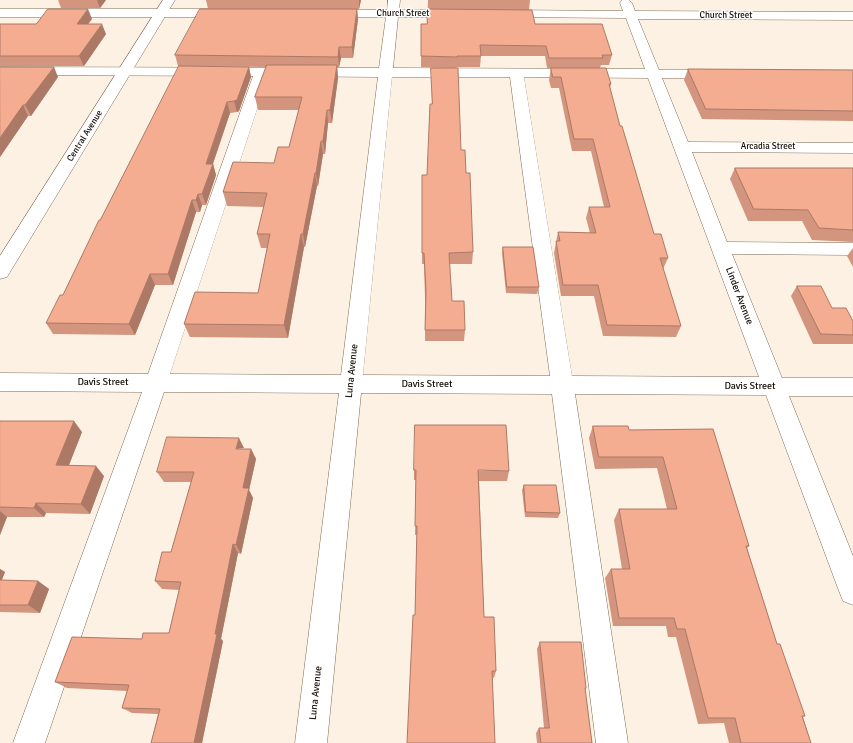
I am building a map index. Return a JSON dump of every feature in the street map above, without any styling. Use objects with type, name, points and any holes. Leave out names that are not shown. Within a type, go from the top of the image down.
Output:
[{"type":"street","name":"Central Avenue","points":[[0,272],[169,0]]},
{"type":"street","name":"Linder Avenue","points":[[625,0],[853,592]]},
{"type":"street","name":"Church Street","points":[[313,13],[393,7],[472,14]]},
{"type":"street","name":"Luna Avenue","points":[[311,743],[393,7]]},
{"type":"street","points":[[0,13],[237,13]]},
{"type":"street","name":"Church Street","points":[[488,14],[853,16]]},
{"type":"street","points":[[0,71],[726,74]]},
{"type":"street","points":[[29,743],[156,383],[262,72]]},
{"type":"street","points":[[516,73],[562,385],[612,743]]},
{"type":"street","name":"Arcadia Street","points":[[682,147],[853,148]]},
{"type":"street","points":[[721,248],[853,249]]},
{"type":"street","name":"Davis Street","points":[[0,382],[853,387]]},
{"type":"building","points":[[48,9],[88,9],[77,24],[102,24],[79,56],[0,56],[0,24],[36,24]]},
{"type":"building","points":[[200,9],[357,9],[352,47],[339,47],[338,57],[175,55]]},
{"type":"building","points":[[427,9],[532,10],[535,24],[602,24],[612,55],[602,55],[603,58],[549,58],[546,46],[480,45],[481,56],[421,56],[421,24],[427,24]]},
{"type":"building","points":[[267,65],[337,65],[330,110],[327,110],[323,141],[321,141],[303,234],[301,234],[284,325],[184,324],[195,292],[258,293],[270,234],[257,234],[267,193],[223,192],[233,162],[274,163],[278,147],[289,147],[302,97],[255,97]]},
{"type":"building","points":[[179,66],[249,67],[237,100],[227,102],[206,164],[213,164],[202,194],[198,194],[196,200],[192,200],[168,274],[150,274],[129,324],[46,323],[60,295],[63,295],[99,220]]},
{"type":"building","points":[[0,67],[54,67],[25,105],[23,105],[0,138]]},
{"type":"building","points":[[431,68],[458,68],[461,150],[465,150],[466,173],[470,173],[473,252],[449,253],[452,301],[464,301],[465,330],[425,330],[426,291],[424,253],[422,253],[422,175],[427,175],[430,104],[432,104]]},
{"type":"building","points":[[551,68],[606,68],[620,126],[622,126],[654,234],[661,234],[668,258],[660,258],[681,326],[607,325],[598,285],[563,285],[556,241],[560,241],[558,232],[596,233],[589,207],[610,207],[593,139],[574,139],[561,77],[553,77]]},
{"type":"building","points":[[688,69],[853,70],[853,111],[706,109]]},
{"type":"building","points":[[735,168],[853,168],[853,230],[819,228],[808,210],[754,209]]},
{"type":"building","points":[[503,247],[533,247],[539,287],[507,287]]},
{"type":"building","points":[[797,286],[821,286],[832,308],[846,308],[853,321],[853,335],[821,334]]},
{"type":"building","points":[[0,421],[74,421],[56,465],[96,466],[81,504],[36,503],[34,508],[0,507]]},
{"type":"building","points":[[415,425],[506,425],[509,471],[478,470],[484,617],[494,617],[496,671],[492,671],[495,743],[407,743],[413,615],[415,615],[417,526],[415,526]]},
{"type":"building","points":[[593,426],[628,426],[629,430],[713,429],[749,546],[746,546],[777,644],[780,644],[805,716],[802,716],[811,743],[741,743],[735,718],[708,718],[685,629],[677,629],[674,618],[619,618],[611,569],[630,569],[619,509],[677,509],[663,457],[599,457]]},
{"type":"building","points":[[167,437],[239,438],[236,449],[251,449],[243,488],[249,488],[236,545],[233,544],[215,634],[217,634],[194,743],[151,743],[160,709],[122,708],[129,685],[55,682],[72,637],[142,639],[143,633],[169,633],[181,582],[155,581],[162,552],[171,552],[194,472],[157,472]]},
{"type":"building","points":[[524,485],[556,485],[560,513],[526,512]]},
{"type":"building","points":[[0,580],[38,581],[28,605],[0,605]]},
{"type":"building","points":[[540,642],[581,642],[592,743],[541,743],[539,728],[549,728]]}]
